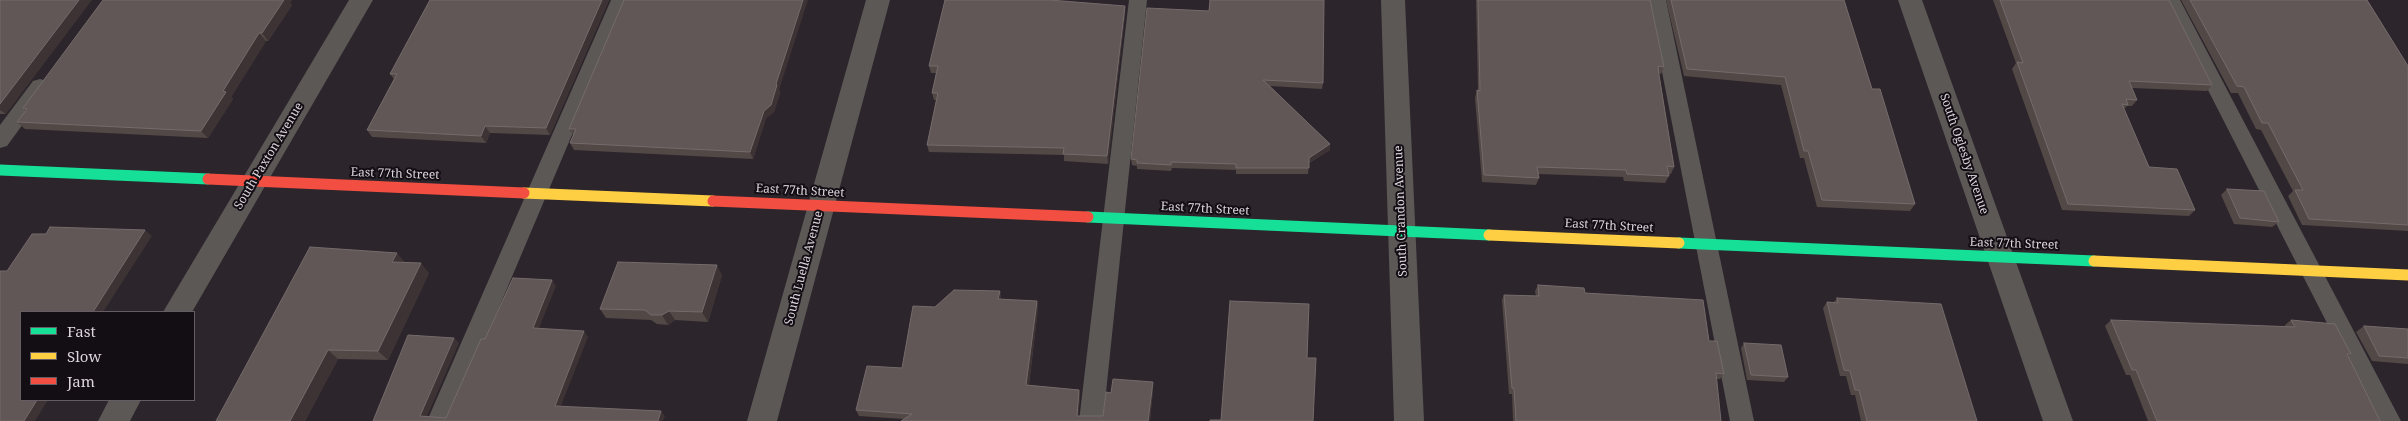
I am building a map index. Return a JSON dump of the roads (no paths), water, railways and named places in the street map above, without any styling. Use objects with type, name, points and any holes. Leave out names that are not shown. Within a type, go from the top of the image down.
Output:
[{"type":"street","name":"South Paxton Avenue","points":[[178,311],[361,0]]},
{"type":"street","name":"South Luella Avenue","points":[[762,421],[878,0]]},
{"type":"street","name":"South Crandon Avenue","points":[[1393,0],[1409,421]]},
{"type":"street","name":"South Oglesby Avenue","points":[[1910,0],[2058,421]]},
{"type":"street","name":"East 77th Street","points":[[0,170],[2408,275]]},
{"type":"street","points":[[113,421],[125,401]]},
{"type":"lane","points":[[439,421],[620,0]]},
{"type":"lane","points":[[1091,421],[1138,0]]},
{"type":"lane","points":[[1657,0],[1742,421]]},
{"type":"lane","points":[[2171,0],[2389,421]]},
{"type":"lane","points":[[0,140],[52,70]]}]
